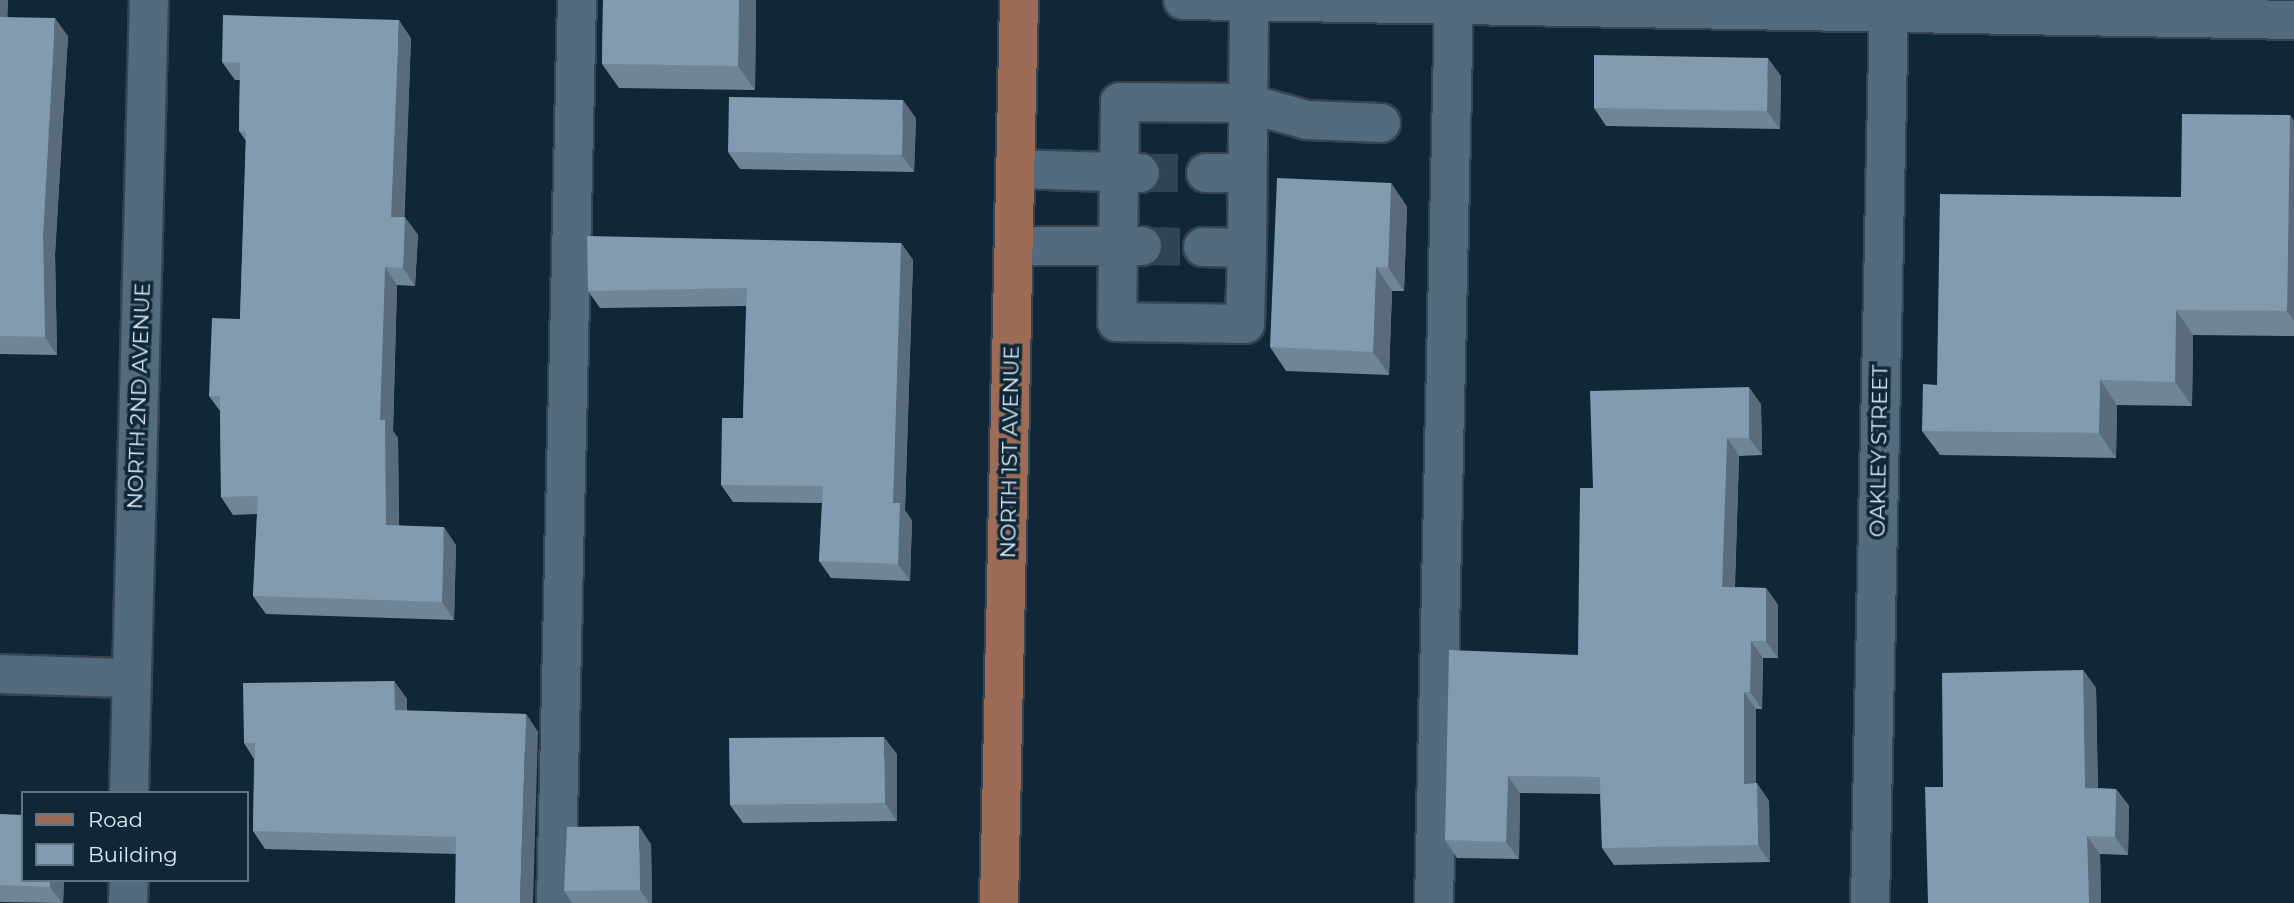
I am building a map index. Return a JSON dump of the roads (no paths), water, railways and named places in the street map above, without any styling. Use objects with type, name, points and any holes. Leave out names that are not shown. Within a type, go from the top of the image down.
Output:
[{"type":"main road","name":"NORTH 1ST AVENUE","points":[[999,903],[1019,0]]},
{"type":"street","name":"NORTH 2ND AVENUE","points":[[129,791],[149,0]]},
{"type":"street","points":[[556,903],[577,0]]},
{"type":"street","points":[[1183,0],[1889,6],[2294,20]]},
{"type":"street","points":[[1249,1],[1246,103],[1247,248],[1244,324],[1116,323],[1129,246],[1128,173],[1120,102],[1246,103],[1307,120],[1381,123]]},
{"type":"street","points":[[1434,903],[1454,2]]},
{"type":"street","name":"OAKLEY STREET","points":[[1870,903],[1889,6]]},
{"type":"street","points":[[1015,169],[1128,173]]},
{"type":"street","points":[[1206,173],[1247,173]]},
{"type":"street","points":[[1014,246],[1129,246]]},
{"type":"street","points":[[1203,247],[1247,248]]},
{"type":"street","points":[[0,674],[130,678]]},
{"type":"street","points":[[128,903],[129,882]]},
{"type":"tunnel","points":[[1140,173],[1206,173]]},
{"type":"tunnel","points":[[1142,246],[1203,247]]}]
